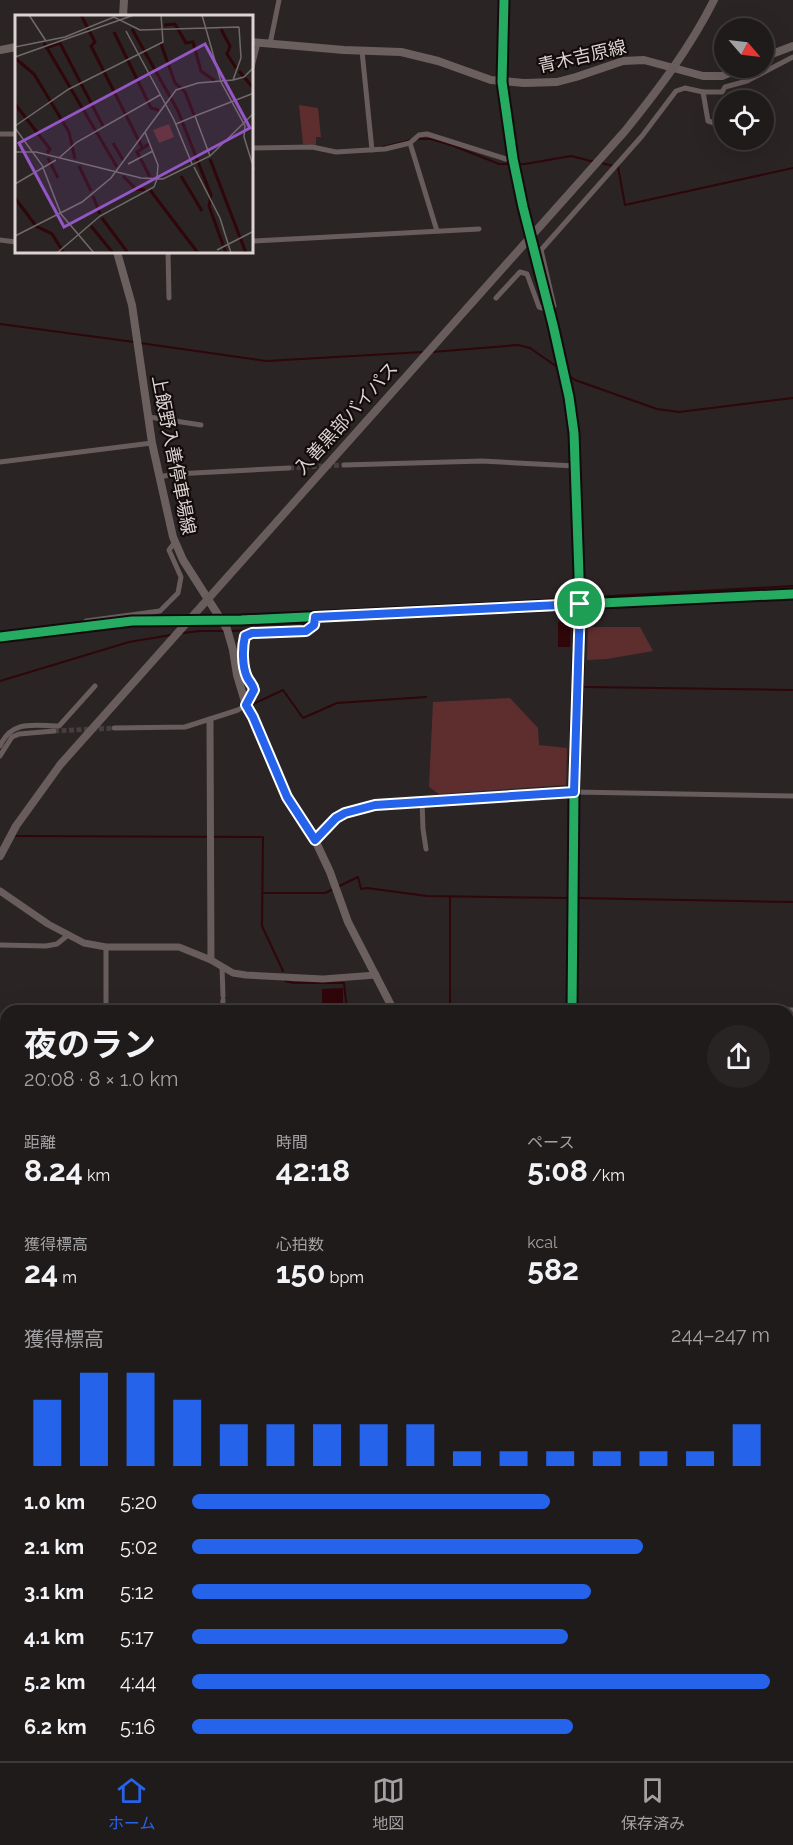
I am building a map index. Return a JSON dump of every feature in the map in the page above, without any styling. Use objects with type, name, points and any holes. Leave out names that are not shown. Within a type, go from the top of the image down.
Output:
[{"type":"highway","name":"入善黒部バイパス","points":[[0,856],[16,826],[60,765],[625,131],[673,69],[701,26],[714,0]]},
{"type":"main road","points":[[123,15],[124,0]]},
{"type":"main road","name":"青木吉原線","points":[[255,43],[401,52],[438,61],[502,82],[538,84],[557,82],[576,78],[623,61],[644,60],[673,69],[714,76]]},
{"type":"main road","points":[[774,53],[793,46]]},
{"type":"main road","points":[[0,50],[15,47]]},
{"type":"main road","name":"上飯野入善停車場線","points":[[118,254],[132,305],[152,443],[175,542],[183,561],[227,629],[246,705],[287,797],[315,840],[330,872],[348,922],[391,1005]]},
{"type":"street","points":[[270,44],[279,0]]},
{"type":"street","points":[[504,0],[502,82],[513,159],[523,207]]},
{"type":"street","points":[[362,51],[372,150]]},
{"type":"street","points":[[549,310],[554,306],[541,250],[642,136],[676,91],[685,88],[703,92],[722,92],[725,87],[747,81],[793,57]]},
{"type":"street","points":[[703,92],[708,121],[714,123]]},
{"type":"street","points":[[254,148],[312,147],[336,152],[385,149],[410,142],[418,135],[427,134],[506,159],[513,159]]},
{"type":"street","points":[[410,142],[437,231]]},
{"type":"street","points":[[254,241],[479,229]]},
{"type":"street","points":[[0,240],[15,242]]},
{"type":"street","points":[[533,249],[569,397],[574,433],[580,604],[574,792],[572,1005]]},
{"type":"street","points":[[168,254],[169,298]]},
{"type":"street","points":[[496,298],[520,272],[527,274],[539,307],[549,310]]},
{"type":"street","points":[[149,417],[201,425]]},
{"type":"street","points":[[0,462],[152,443]]},
{"type":"street","points":[[344,465],[482,461],[575,466]]},
{"type":"street","points":[[159,477],[175,474],[289,468]]},
{"type":"street","points":[[83,627],[86,621],[160,611],[178,593],[181,578],[170,549],[175,542]]},
{"type":"street","points":[[241,620],[793,594]]},
{"type":"street","points":[[114,728],[185,727],[238,710],[246,705],[254,690],[253,684],[247,677],[242,646],[245,636],[252,633],[306,631],[314,625],[315,617]]},
{"type":"street","points":[[0,637],[132,621]]},
{"type":"street","points":[[0,745],[11,730],[20,726],[59,726],[95,686]]},
{"type":"street","points":[[210,720],[210,960]]},
{"type":"street","points":[[0,756],[12,736],[54,731]]},
{"type":"street","points":[[315,840],[336,818],[345,813],[375,805],[574,792],[793,796]]},
{"type":"street","points":[[422,801],[426,849]]},
{"type":"street","points":[[0,891],[84,943],[106,947],[179,947],[233,973],[257,976],[323,979],[376,975]]},
{"type":"street","points":[[0,945],[46,946],[57,944],[68,935]]},
{"type":"street","points":[[106,947],[106,1005]]},
{"type":"street","points":[[222,967],[222,1005]]},
{"type":"shaded area","points":[[299,105],[318,108],[321,137],[316,137],[316,145],[303,144]]},
{"type":"shaded area","points":[[558,622],[571,622],[570,647],[558,647]]},
{"type":"shaded area","points":[[588,627],[640,627],[653,651],[587,660]]},
{"type":"shaded area","points":[[510,698],[538,728],[539,745],[567,748],[566,785],[439,794],[429,787],[433,702]]},
{"type":"shaded area","points":[[343,988],[343,1005],[322,1005],[322,989]]},
{"type":"waterway","points":[[418,139],[431,139],[454,146],[499,164],[525,164],[571,156],[595,162]]},
{"type":"waterway","points":[[383,147],[412,140]]},
{"type":"waterway","points":[[601,163],[618,167],[625,205],[793,168]]},
{"type":"waterway","points":[[0,324],[134,342]]},
{"type":"waterway","points":[[140,343],[266,361],[423,352]]},
{"type":"waterway","points":[[432,352],[518,345],[530,348],[560,369]]},
{"type":"waterway","points":[[567,374],[575,380],[657,409],[679,412],[793,398]]},
{"type":"waterway","points":[[314,614],[793,586]]},
{"type":"waterway","points":[[231,631],[301,628],[310,619]]},
{"type":"waterway","points":[[183,633],[225,631]]},
{"type":"waterway","points":[[0,681],[129,642],[171,635]]},
{"type":"waterway","points":[[585,687],[793,690]]},
{"type":"waterway","points":[[253,704],[283,690],[303,718],[337,703],[426,697]]},
{"type":"waterway","points":[[15,836],[263,837],[262,926],[283,971]]},
{"type":"waterway","points":[[263,893],[325,893],[358,877],[361,889],[427,896],[570,898]]},
{"type":"waterway","points":[[450,897],[450,1005]]},
{"type":"waterway","points":[[576,898],[793,902]]},
{"type":"waterway","points":[[285,981],[344,983],[346,1005]]},
{"type":"tunnel","points":[[523,207],[533,249]]},
{"type":"tunnel","points":[[289,468],[344,465]]},
{"type":"tunnel","points":[[132,621],[241,620]]},
{"type":"tunnel","points":[[54,731],[114,728]]},
{"type":"cycle path","points":[[504,0],[502,82],[513,159],[553,325],[569,397],[574,433],[580,604],[574,792],[572,1005]]},
{"type":"cycle path","points":[[0,637],[132,621],[241,620],[793,594]]},
{"type":"route","points":[[580,604],[574,792],[375,805],[345,813],[336,818],[315,840],[287,797],[246,705],[254,690],[253,684],[247,677],[242,646],[245,636],[252,633],[306,631],[314,625],[315,617],[580,604]]}]
